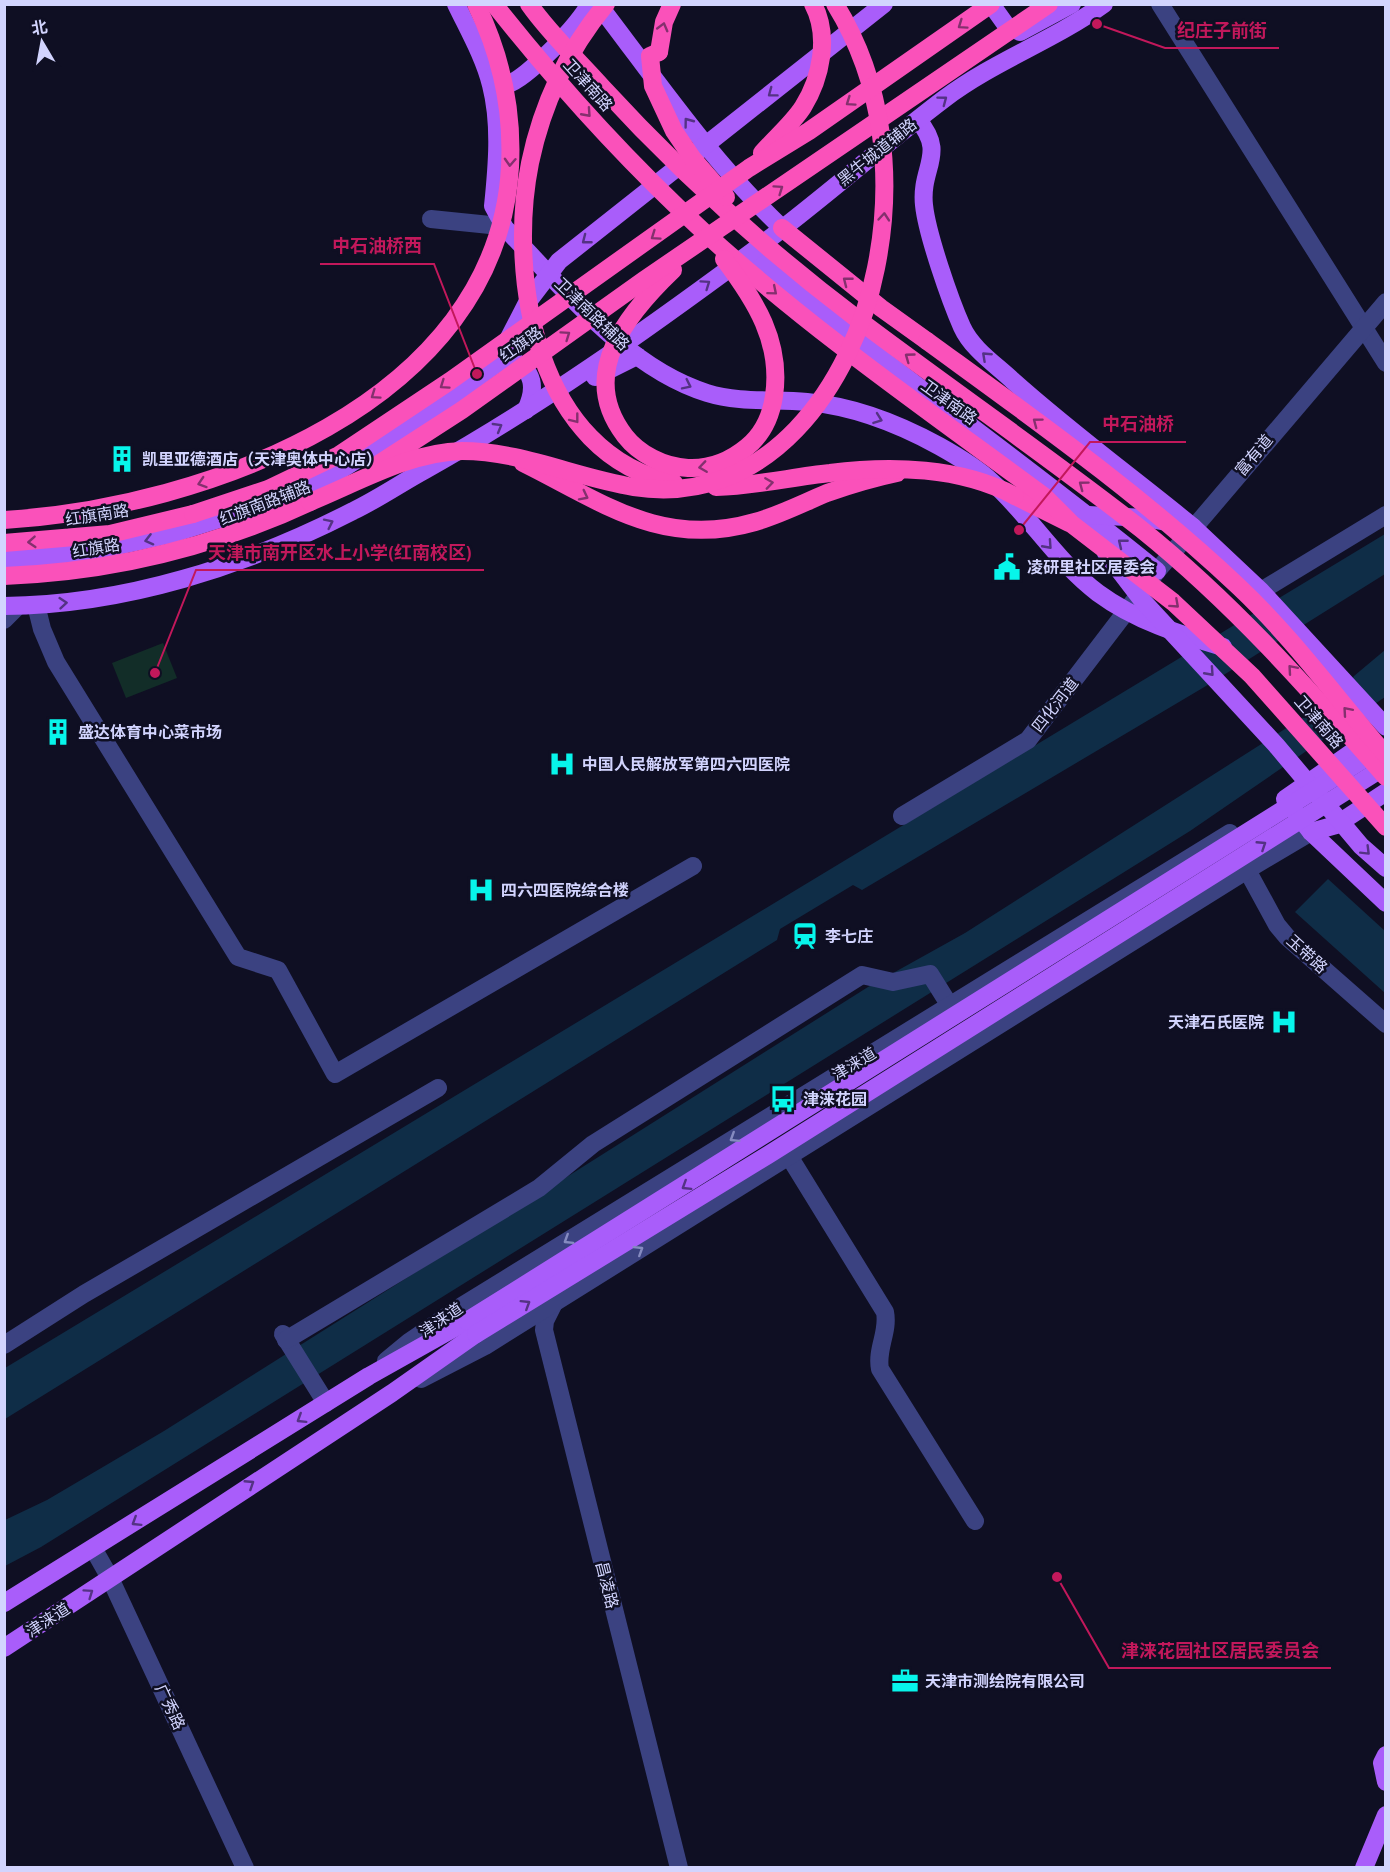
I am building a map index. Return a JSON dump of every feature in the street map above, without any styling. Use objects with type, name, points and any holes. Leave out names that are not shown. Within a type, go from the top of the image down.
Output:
[{"type":"highway","points":[[4,520],[117,506],[176,492],[229,474],[283,449],[358,407],[400,377],[431,347],[461,310],[481,275],[499,228],[507,194],[510,144],[506,93],[495,51],[476,4]]},
{"type":"highway","name":"卫津南路","points":[[494,4],[610,139],[702,238],[1045,497],[1081,520],[1104,549],[1173,602],[1252,676],[1386,827]]},
{"type":"highway","name":"卫津南路","points":[[529,4],[638,127],[694,181],[759,238],[855,317],[1143,531],[1261,636],[1386,777]]},
{"type":"highway","points":[[606,4],[582,35],[551,95],[531,162],[525,199],[523,245],[532,321],[545,364],[568,410],[593,441],[611,454],[661,480],[694,487],[764,484],[830,472],[946,473],[979,480],[1081,520]]},
{"type":"highway","points":[[672,4],[664,22],[659,52],[650,56],[653,86],[683,145],[759,238]]},
{"type":"highway","points":[[748,168],[802,108],[815,83],[821,59],[822,41],[819,20],[813,4]]},
{"type":"highway","points":[[310,502],[431,455],[473,452],[636,487],[689,488],[728,478],[762,459],[802,424],[824,395],[852,344],[872,289],[884,219],[886,187],[882,134],[872,92],[855,44],[835,4]]},
{"type":"highway","name":"红旗路","points":[[193,514],[268,489],[339,455],[423,400],[748,168],[809,131],[991,4]]},
{"type":"highway","name":"红旗路","points":[[4,576],[90,569],[157,556],[206,543],[264,523],[310,502],[398,453],[702,238],[1049,4]]},
{"type":"highway","points":[[782,228],[848,283],[1108,476],[1187,540],[1280,630],[1386,755]]},
{"type":"highway","points":[[702,238],[749,295],[764,320],[773,348],[776,383],[770,416],[753,441],[721,463],[686,468],[657,460],[629,441],[613,418],[606,392],[605,377],[613,347],[626,322],[702,238]]},
{"type":"highway","points":[[513,459],[627,516],[665,528],[701,531],[755,522],[851,485],[907,471]]},
{"type":"highway","name":"红旗南路","points":[[4,543],[110,534],[193,514]]},
{"type":"main road","points":[[456,4],[488,74],[494,99],[497,130],[494,206],[490,225]]},
{"type":"main road","points":[[488,74],[498,83],[507,84],[527,71],[576,25],[589,4]]},
{"type":"main road","points":[[598,4],[705,145],[743,190],[782,228]]},
{"type":"main road","points":[[548,272],[884,4]]},
{"type":"main road","points":[[979,4],[1006,44],[987,69]]},
{"type":"main road","points":[[991,4],[1006,25],[1020,32],[1072,4]]},
{"type":"main road","name":"黑牛城道辅路","points":[[547,395],[750,254],[918,120],[987,69],[1090,15],[1104,4]]},
{"type":"main road","points":[[918,120],[931,136],[933,144],[924,183],[926,219],[967,335],[981,352],[1038,403],[1193,527],[1262,591],[1383,725],[1333,756],[1285,799],[1311,832],[1386,903]]},
{"type":"main road","name":"卫津南路辅路","points":[[494,206],[505,228],[622,345],[637,356],[685,384],[708,394],[744,400],[808,402],[857,411],[921,436],[988,478],[1080,578],[1127,612],[1160,627],[1233,650],[1245,657],[1333,756]]},
{"type":"main road","points":[[750,254],[1081,520],[1157,571]]},
{"type":"main road","name":"红旗南路辅路","points":[[4,560],[95,551],[172,534],[279,500],[336,473],[426,416],[495,365],[523,310],[548,272]]},
{"type":"main road","points":[[20,606],[95,600],[174,581],[230,564],[294,540],[355,510],[526,410],[547,395],[567,391],[637,356]]},
{"type":"main road","points":[[495,365],[511,360],[519,363],[530,378],[534,390],[526,410]]},
{"type":"main road","points":[[336,473],[355,510]]},
{"type":"main road","points":[[1081,520],[1145,518],[1193,527]]},
{"type":"main road","points":[[1104,549],[1142,600],[1268,737],[1353,838],[1386,868]]},
{"type":"main road","points":[[471,1328],[1386,746]]},
{"type":"main road","points":[[471,1328],[768,1155],[1386,766]]},
{"type":"main road","points":[[1311,832],[1336,825],[1386,792]]},
{"type":"main road","name":"津涞道","points":[[4,1603],[369,1376],[471,1328]]},
{"type":"main road","name":"津涞道","points":[[4,1648],[392,1393],[471,1328]]},
{"type":"main road","points":[[1386,1755],[1382,1763],[1386,1782]]},
{"type":"main road","points":[[1365,1868],[1386,1815]]},
{"type":"street","points":[[1160,4],[1386,363]]},
{"type":"street","points":[[431,219],[490,225]]},
{"type":"street","name":"富有道","points":[[1127,612],[1193,527],[1386,302]]},
{"type":"street","points":[[1262,591],[1386,515]]},
{"type":"street","points":[[4,620],[20,606],[42,629],[56,662],[238,957],[278,970],[335,1074],[693,866]]},
{"type":"street","name":"四化河道","points":[[902,816],[1028,740],[1127,612]]},
{"type":"street","name":"津涞道","points":[[369,1376],[409,1342],[462,1306],[765,1119],[948,1002],[1285,799]]},
{"type":"street","name":"津涞道","points":[[392,1393],[506,1334],[1311,832]]},
{"type":"street","name":"玉带路","points":[[1247,870],[1277,925],[1287,937],[1386,1024]]},
{"type":"street","points":[[326,1403],[286,1340],[538,1188],[592,1144],[862,975],[893,982],[930,974],[948,1002]]},
{"type":"street","points":[[4,1345],[84,1294],[438,1088]]},
{"type":"street","points":[[765,1119],[885,1312],[887,1320],[879,1353],[880,1369],[975,1521]]},
{"type":"street","name":"昌凌路","points":[[554,1303],[545,1321],[544,1330],[679,1868]]},
{"type":"street","name":"昌凌路","points":[[506,1334],[529,1332],[538,1339],[670,1868]]},
{"type":"street","name":"广秀路","points":[[93,1548],[111,1578],[244,1868]]},
{"type":"green space","points":[[163,643],[177,678],[126,698],[112,663]]},
{"type":"water","points":[[1385,534],[1385,574],[1206,686],[862,890],[853,885],[780,929],[777,940],[5,1419],[5,1368]]},
{"type":"water","points":[[1385,650],[1385,697],[1190,831],[41,1547],[5,1566],[5,1520],[47,1500],[164,1431],[868,987],[965,933],[1346,690],[1354,676]]},
{"type":"water","points":[[1328,879],[1385,931],[1385,993],[1295,912]]},
{"type":"place","name":"纪庄子前街","points":[[1097,24]]},
{"type":"place","name":"中石油桥西","points":[[477,374]]},
{"type":"place","name":"凯里亚德酒店（天津奥体中心店）","points":[[122,459]]},
{"type":"place","name":"中石油桥","points":[[1019,530]]},
{"type":"place","name":"凌研里社区居委会","points":[[1007,567]]},
{"type":"place","name":"天津市南开区水上小学(红南校区)","points":[[155,673]]},
{"type":"place","name":"盛达体育中心菜市场","points":[[58,732]]},
{"type":"place","name":"中国人民解放军第四六四医院","points":[[562,764]]},
{"type":"place","name":"四六四医院综合楼","points":[[481,890]]},
{"type":"place","name":"李七庄","points":[[805,936]]},
{"type":"place","name":"天津石氏医院","points":[[1284,1022]]},
{"type":"place","name":"津涞花园","points":[[783,1099]]},
{"type":"place","name":"津涞花园社区居民委员会","points":[[1057,1577]]},
{"type":"place","name":"天津市测绘院有限公司","points":[[905,1681]]}]
